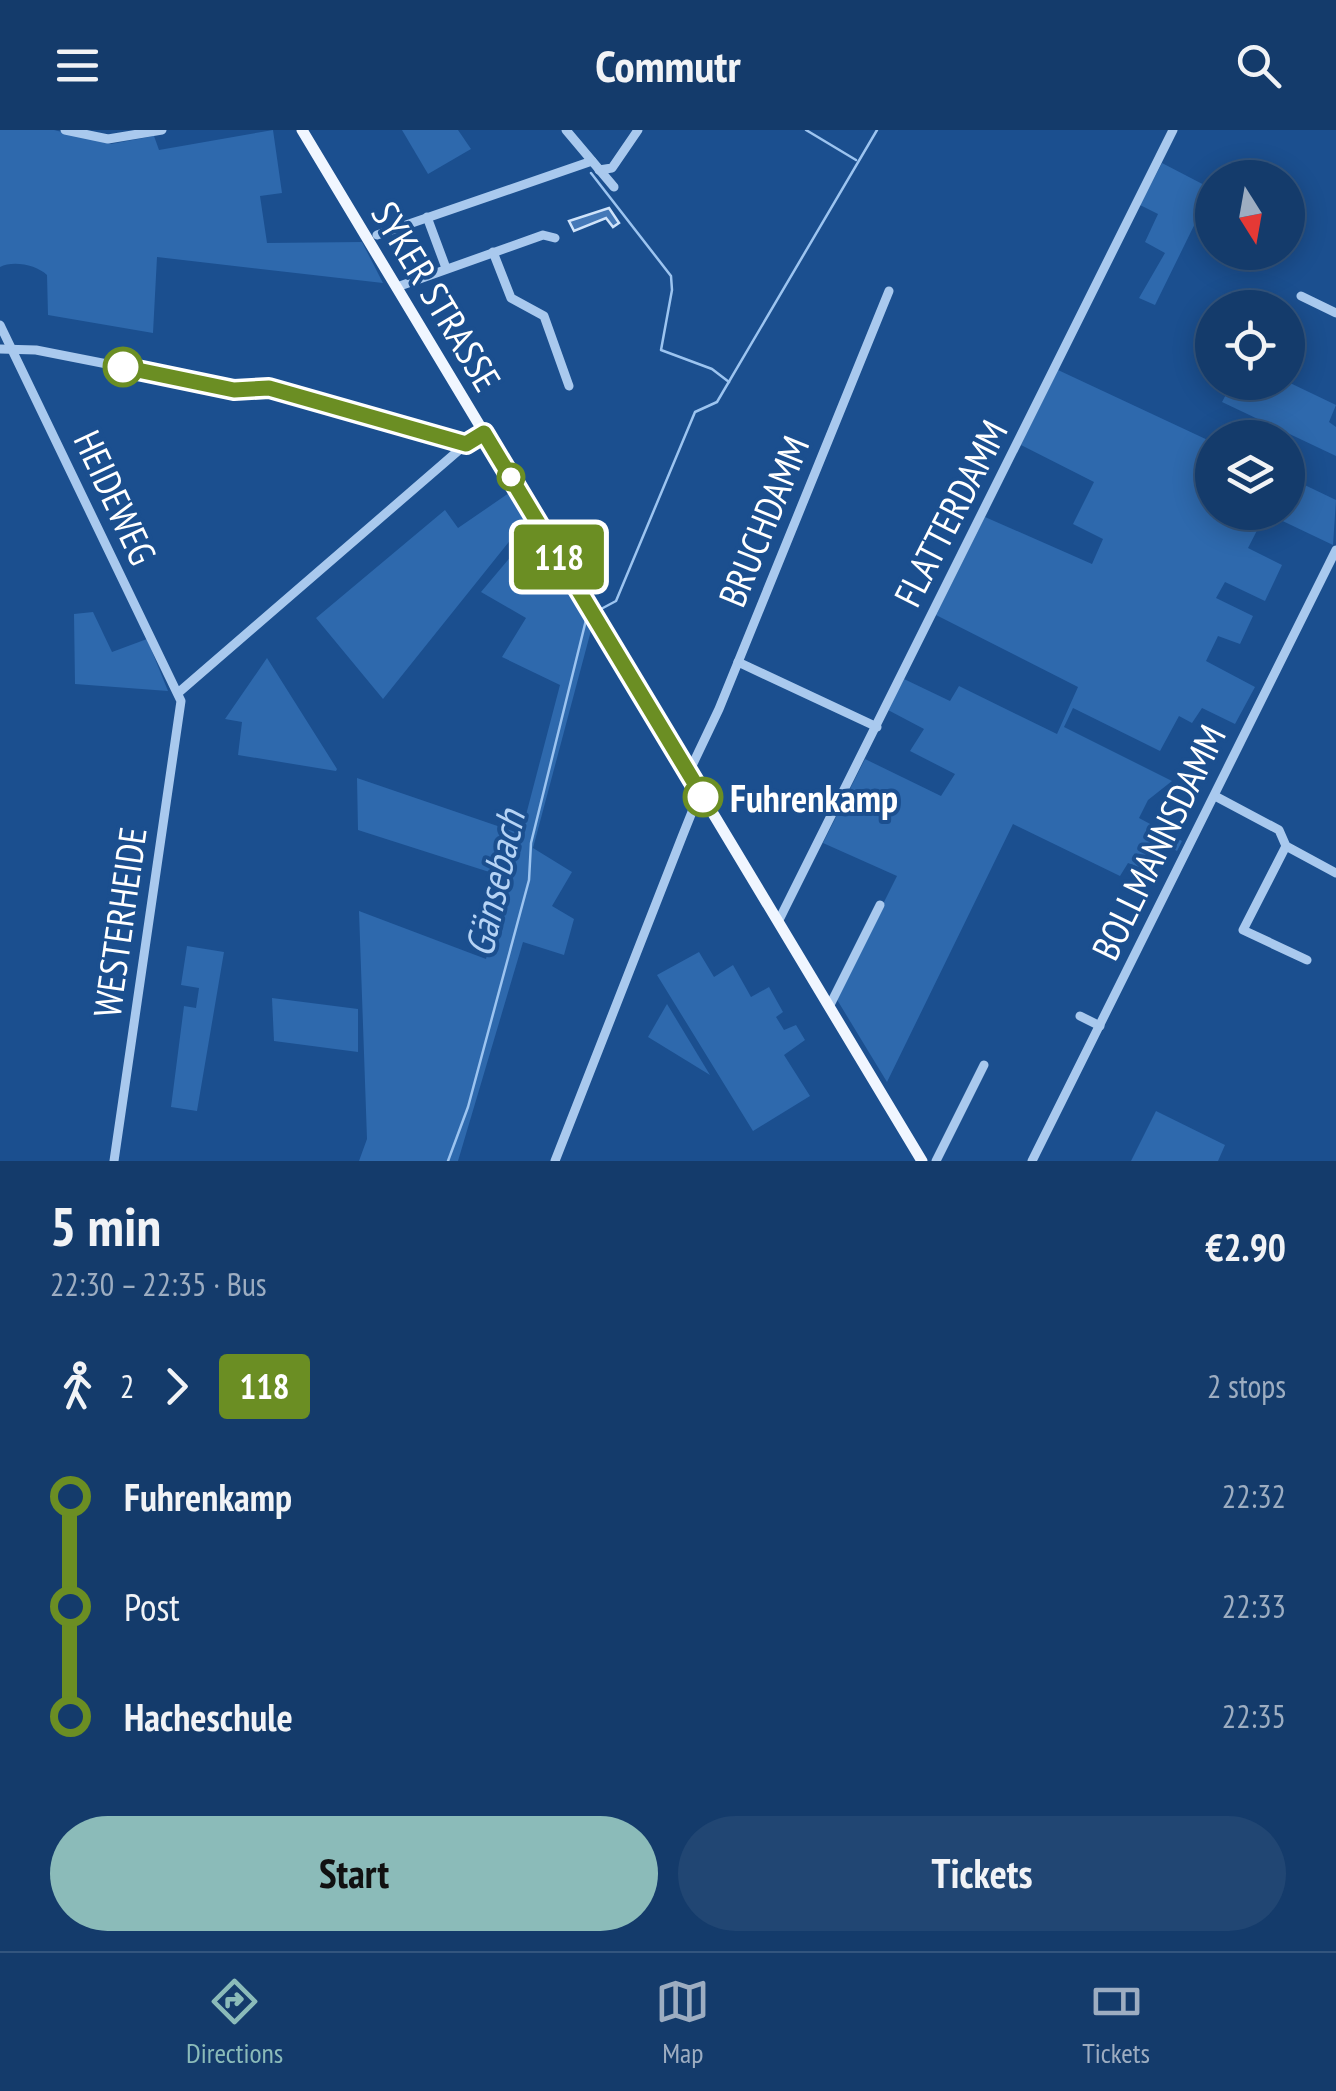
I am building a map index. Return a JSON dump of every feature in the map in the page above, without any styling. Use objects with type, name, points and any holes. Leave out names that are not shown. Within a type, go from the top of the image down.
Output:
[{"type":"main road","name":"SYKER STRASSE","points":[[302,130],[922,1161]]},
{"type":"street","points":[[66,130],[108,139],[162,130]]},
{"type":"street","points":[[566,130],[614,187]]},
{"type":"street","points":[[377,235],[596,165],[612,168],[638,130]]},
{"type":"street","name":"FLATTERDAMM","points":[[778,922],[1173,130]]},
{"type":"street","points":[[427,217],[446,268]]},
{"type":"street","points":[[397,287],[543,236],[554,238]]},
{"type":"street","points":[[493,252],[511,298],[548,322],[569,386]]},
{"type":"street","name":"BRUCHDAMM","points":[[689,772],[738,662],[889,291]]},
{"type":"street","points":[[1305,298],[1336,313]]},
{"type":"street","name":"HEIDEWEG","points":[[0,325],[178,693]]},
{"type":"street","points":[[0,350],[62,354],[234,390],[269,388],[466,444]]},
{"type":"street","points":[[178,693],[466,444],[484,433]]},
{"type":"street","name":"BOLLMANNSDAMM","points":[[1032,1161],[1336,550]]},
{"type":"street","points":[[738,662],[877,727]]},
{"type":"street","name":"WESTERHEIDE","points":[[114,1161],[181,709],[178,693]]},
{"type":"street","points":[[1215,796],[1279,830],[1286,846],[1336,873]]},
{"type":"street","points":[[555,1161],[688,822],[704,798]]},
{"type":"street","points":[[1286,846],[1243,930],[1307,960]]},
{"type":"street","points":[[829,1006],[880,905]]},
{"type":"street","points":[[1080,1016],[1100,1026]]},
{"type":"street","points":[[936,1161],[984,1065]]},
{"type":"shaded area","points":[[0,130],[54,130],[111,144],[154,136],[159,150],[273,130],[282,193],[260,196],[267,243],[362,242],[383,283],[157,257],[153,333],[48,315],[47,275],[25,265],[0,267]]},
{"type":"shaded area","points":[[402,130],[458,130],[471,149],[428,174]]},
{"type":"shaded area","points":[[1162,163],[1195,180],[1195,224],[1155,305],[1139,298],[1165,253],[1145,242],[1158,214],[1140,205]]},
{"type":"shaded area","points":[[1058,370],[1195,434],[1195,530],[1257,530],[1248,548],[1282,565],[1265,601],[1225,582],[1216,598],[1253,616],[1240,644],[1218,636],[1206,661],[1255,687],[1235,724],[1202,708],[1192,723],[1179,716],[1160,751],[1073,708],[1064,727],[1172,781],[1148,800],[1139,818],[1182,841],[1177,851],[1154,838],[1139,867],[1128,863],[1120,876],[1013,824],[887,1082],[836,998],[897,876],[823,843],[865,759],[941,796],[955,774],[910,751],[924,729],[888,710],[904,679],[950,701],[959,686],[1057,734],[1078,687],[936,615],[985,517],[1092,564],[1103,539],[1073,524],[1094,482],[1021,445]]},
{"type":"shaded area","points":[[1305,390],[1336,405],[1329,422],[1336,427],[1336,456],[1305,441],[1305,420],[1260,420],[1222,402],[1305,400]]},
{"type":"shaded area","points":[[1305,485],[1336,500],[1333,545],[1302,530],[1305,530]]},
{"type":"shaded area","points":[[512,491],[528,518],[383,699],[316,618],[445,510],[458,528]]},
{"type":"shaded area","points":[[533,530],[593,623],[533,848],[572,872],[552,906],[574,919],[564,955],[523,942],[458,1161],[359,1161],[367,1139],[359,911],[486,959],[508,878],[358,830],[357,778],[521,834],[560,685],[502,657],[526,618],[481,592]]},
{"type":"shaded area","points":[[93,612],[112,652],[147,639],[168,691],[75,684],[74,614]]},
{"type":"shaded area","points":[[267,658],[336,771],[238,755],[242,722],[225,719]]},
{"type":"shaded area","points":[[187,946],[224,952],[197,1111],[171,1107],[184,1006],[196,1008],[199,988],[181,985]]},
{"type":"shaded area","points":[[699,952],[714,977],[733,965],[751,997],[769,987],[783,1012],[776,1017],[784,1030],[796,1025],[805,1040],[784,1055],[810,1096],[753,1131],[657,975]]},
{"type":"shaded area","points":[[272,998],[358,1009],[358,1052],[274,1041]]},
{"type":"shaded area","points":[[667,1004],[710,1075],[648,1037]]},
{"type":"shaded area","points":[[1156,1111],[1225,1145],[1218,1161],[1131,1161]]},
{"type":"building","points":[[609,208],[619,223],[613,227],[606,218],[574,231],[569,221]]},
{"type":"waterway","points":[[806,130],[856,160]]},
{"type":"waterway","name":"Gänsebach","points":[[601,609],[616,601],[695,412],[717,402],[877,130]]},
{"type":"waterway","points":[[591,173],[671,276],[661,350],[712,369],[729,382]]},
{"type":"waterway","name":"Gänsebach","points":[[448,1161],[468,1107],[529,880],[531,843],[587,616]]},
{"type":"bus line","name":"118","points":[[123,367],[234,390],[269,388],[466,444],[484,433],[703,797]]},
{"type":"place","name":"Fuhrenkamp","points":[[703,797]]}]
